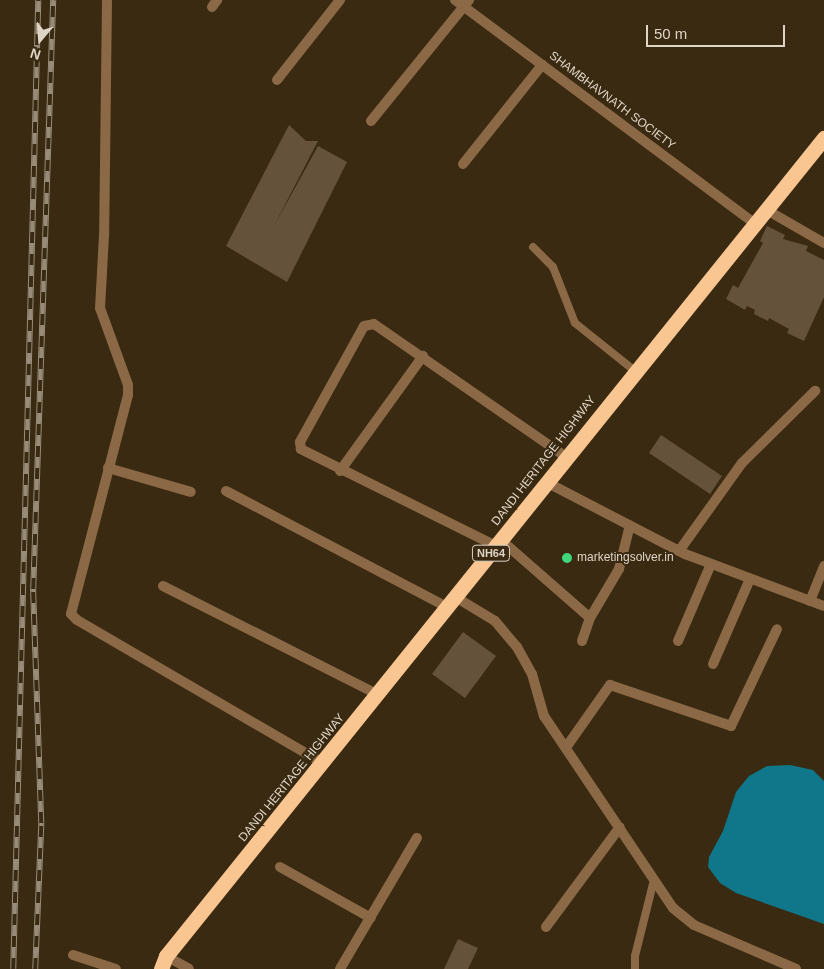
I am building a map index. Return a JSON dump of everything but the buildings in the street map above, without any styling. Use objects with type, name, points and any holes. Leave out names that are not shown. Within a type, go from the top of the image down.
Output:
[{"type":"highway","name":"DANDI HERITAGE HIGHWAY","points":[[164,962],[453,603],[566,457],[824,138]]},
{"type":"street","points":[[107,0],[104,235],[100,308],[128,385],[71,614],[77,620],[323,763]]},
{"type":"street","points":[[277,80],[340,0]]},
{"type":"street","name":"SHAMBHAVNATH SOCIETY","points":[[455,0],[466,3],[542,64],[754,223]]},
{"type":"street","points":[[371,121],[466,3]]},
{"type":"street","points":[[463,164],[542,64]]},
{"type":"street","points":[[766,209],[824,243]]},
{"type":"street","points":[[566,457],[423,356],[374,324],[364,326],[300,442],[301,449],[307,454],[340,471],[499,543],[590,618]]},
{"type":"street","points":[[340,471],[423,356]]},
{"type":"street","points":[[679,551],[742,463],[815,391]]},
{"type":"street","points":[[108,468],[191,492]]},
{"type":"street","points":[[546,482],[679,551],[824,606]]},
{"type":"street","points":[[226,491],[453,603],[495,621],[517,647],[532,674],[544,716],[567,746],[673,908],[694,925],[796,969]]},
{"type":"street","points":[[582,641],[590,618],[619,569],[630,525]]},
{"type":"street","points":[[678,640],[711,564]]},
{"type":"street","points":[[810,601],[824,566]]},
{"type":"street","points":[[713,664],[750,579]]},
{"type":"street","points":[[163,586],[379,695]]},
{"type":"street","points":[[567,746],[610,685],[731,726],[735,722],[777,628]]},
{"type":"street","points":[[546,927],[620,827]]},
{"type":"street","points":[[340,969],[417,838]]},
{"type":"street","points":[[280,867],[371,918]]},
{"type":"street","points":[[73,955],[116,969]]},
{"type":"street","points":[[164,962],[189,969]]},
{"type":"lane","points":[[532,247],[553,267],[575,323],[636,371]]},
{"type":"lane","points":[[634,969],[635,956],[654,880]]},
{"type":"water","points":[[790,765],[813,770],[824,781],[824,924],[736,893],[720,883],[708,867],[709,857],[723,831],[736,792],[749,776],[767,766]]},
{"type":"railway","points":[[13,969],[38,0]]},
{"type":"railway","points":[[35,969],[41,823],[33,589],[53,0]]},
{"type":"place","name":"marketingsolver.in","points":[[567,558]]}]
